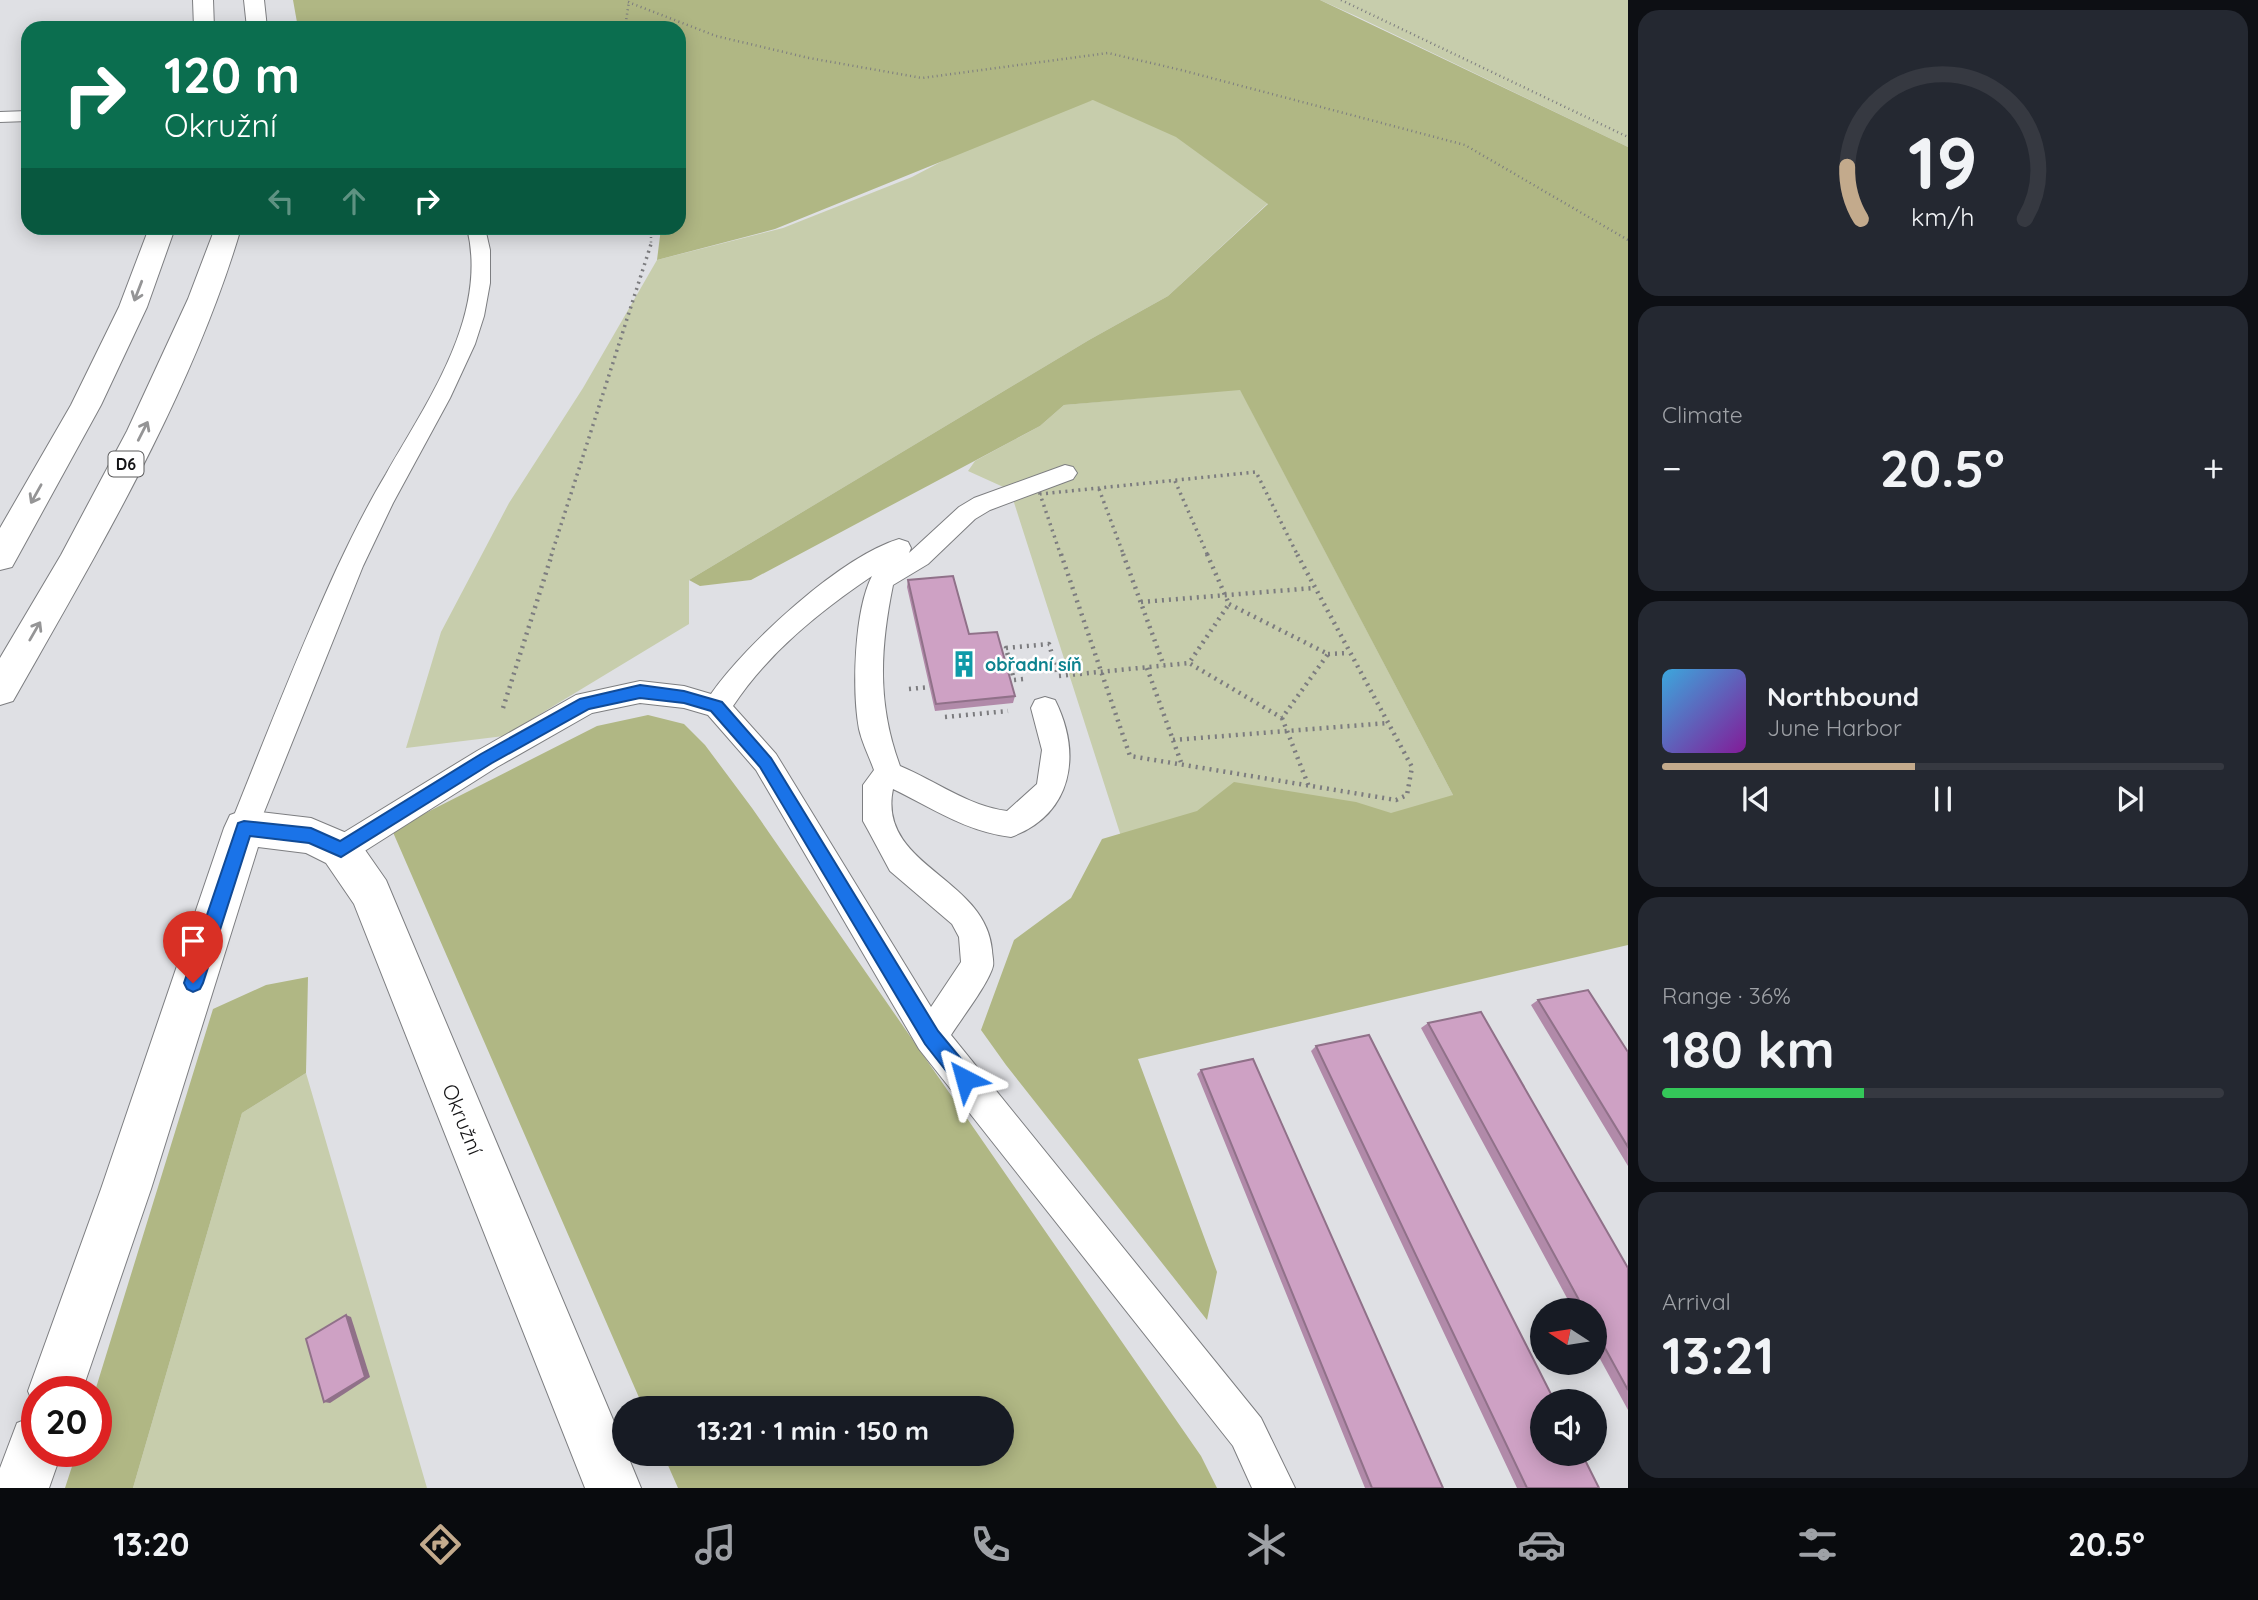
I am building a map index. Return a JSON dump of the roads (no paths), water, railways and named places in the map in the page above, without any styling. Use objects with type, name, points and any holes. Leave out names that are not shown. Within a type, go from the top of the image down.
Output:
[{"type":"main road","points":[[203,0],[204,21]]},
{"type":"main road","points":[[254,0],[256,21]]},
{"type":"main road","points":[[0,558],[86,404],[133,307],[159,235]]},
{"type":"main road","name":"D6","points":[[0,690],[88,540],[159,399],[203,297],[225,235]]},
{"type":"main road","points":[[60,1376],[126,1189],[244,828],[311,836],[341,849]]},
{"type":"main road","name":"Okružní","points":[[341,849],[371,894],[613,1488]]},
{"type":"main road","points":[[21,1488],[28,1467]]},
{"type":"lane","points":[[0,117],[21,116]]},
{"type":"lane","points":[[244,828],[310,663],[368,529],[456,363],[474,315],[482,273],[478,235]]},
{"type":"lane","points":[[717,706],[747,666],[792,625],[888,553],[982,504],[1065,473]]},
{"type":"lane","points":[[889,774],[873,728],[868,673],[875,608],[882,580],[919,558],[967,513]]},
{"type":"lane","points":[[341,849],[487,759],[586,703],[640,692],[684,697],[717,706],[766,762],[932,1038],[1247,1432],[1274,1488]]},
{"type":"lane","points":[[889,774],[913,782],[990,824],[1011,824],[1047,794],[1055,773],[1056,746],[1052,721],[1045,708]]},
{"type":"lane","points":[[889,774],[877,785],[878,821],[901,862],[962,914],[975,935],[977,965],[932,1038]]},
{"type":"place","name":"obřadní síň","points":[[964,664]]}]
